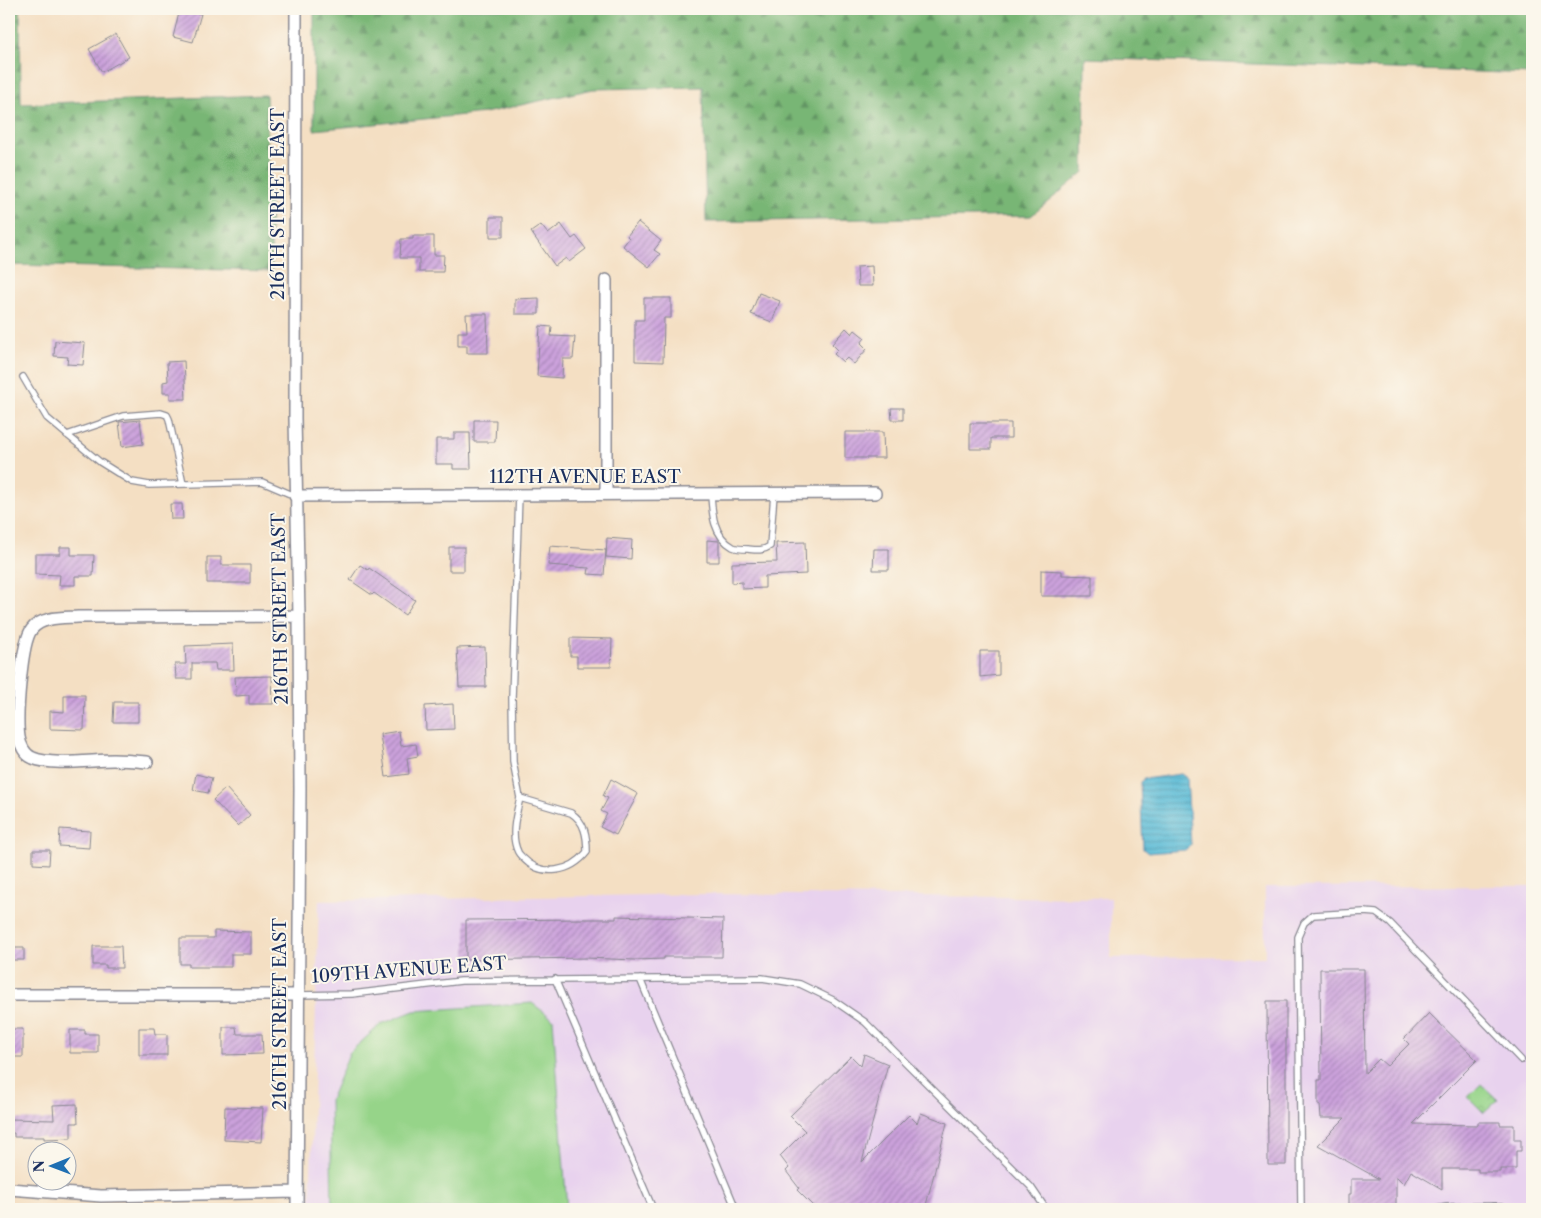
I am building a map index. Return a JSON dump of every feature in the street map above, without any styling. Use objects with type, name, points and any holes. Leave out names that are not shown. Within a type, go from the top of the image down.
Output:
[{"type":"street","name":"216TH STREET EAST","points":[[296,9],[295,496],[299,616],[300,789],[297,1209]]},
{"type":"street","points":[[606,280],[606,494]]},
{"type":"street","name":"112TH AVENUE EAST","points":[[295,496],[874,493]]},
{"type":"street","points":[[147,762],[44,760],[33,758],[24,750],[19,739],[19,690],[27,638],[36,625],[48,619],[78,616],[299,616]]},
{"type":"street","name":"109TH AVENUE EAST","points":[[9,995],[298,995]]},
{"type":"street","points":[[9,1189],[100,1196],[297,1192]]},
{"type":"lane","points":[[23,377],[47,418],[100,462],[132,482],[149,485],[262,482],[295,496]]},
{"type":"lane","points":[[67,435],[123,416],[161,413],[167,415],[170,419],[183,484]]},
{"type":"lane","points":[[711,494],[712,517],[716,528],[724,540],[734,547],[758,551],[770,546],[774,494]]},
{"type":"lane","points":[[519,495],[512,698],[513,762],[520,798],[515,818],[514,834],[518,853],[530,866],[548,872],[581,860],[587,852],[587,835],[578,818],[571,813],[520,798]]},
{"type":"lane","points":[[1301,1209],[1298,938],[1304,923],[1313,915],[1364,912],[1376,914],[1390,923],[1521,1060]]},
{"type":"lane","name":"109TH AVENUE EAST","points":[[298,995],[352,994],[461,981],[762,978],[800,984],[833,1000],[865,1022],[1031,1187],[1046,1209]]},
{"type":"lane","points":[[555,979],[653,1209]]},
{"type":"lane","points":[[640,979],[736,1209]]},
{"type":"lane","points":[[1437,1209],[1502,1206],[1508,1209]]},
{"type":"shaded area","points":[[1532,886],[1532,1209],[310,1209],[319,901],[709,894],[1111,898],[1111,958],[1265,957],[1265,887]]},
{"type":"green space","points":[[9,9],[20,9],[21,104],[266,95],[272,271],[9,265]]},
{"type":"green space","points":[[314,9],[1532,9],[1532,74],[1085,58],[1084,172],[1031,216],[706,222],[703,87],[593,89],[485,113],[314,130]]},
{"type":"green space","points":[[532,1003],[553,1019],[567,1209],[332,1209],[330,1100],[350,1052],[381,1024],[414,1011]]},
{"type":"green space","points":[[1481,1084],[1498,1100],[1484,1113],[1468,1097]]},
{"type":"water","points":[[1181,774],[1187,778],[1191,845],[1185,850],[1148,853],[1143,849],[1140,782],[1144,779]]},
{"type":"building","points":[[180,9],[201,14],[193,42],[173,37]]},
{"type":"building","points":[[116,34],[129,57],[102,72],[89,49]]},
{"type":"building","points":[[490,217],[503,217],[503,237],[490,237]]},
{"type":"building","points":[[638,222],[661,241],[654,250],[660,254],[649,267],[623,246],[629,238],[627,236]]},
{"type":"building","points":[[561,224],[572,239],[576,236],[586,249],[569,262],[566,258],[555,266],[531,232],[541,225],[548,234]]},
{"type":"building","points":[[413,236],[434,236],[434,255],[444,255],[443,272],[419,272],[419,258],[400,258],[401,239],[413,239]]},
{"type":"building","points":[[872,266],[873,286],[858,286],[857,267]]},
{"type":"building","points":[[759,293],[780,301],[772,322],[751,314]]},
{"type":"building","points":[[539,298],[539,314],[515,314],[515,299]]},
{"type":"building","points":[[644,298],[671,298],[671,318],[664,318],[663,362],[635,361],[635,320],[644,320]]},
{"type":"building","points":[[466,314],[487,314],[488,353],[467,353],[467,346],[458,346],[458,332],[467,332]]},
{"type":"building","points":[[540,326],[552,327],[551,336],[575,337],[573,359],[563,359],[562,378],[537,376]]},
{"type":"building","points":[[846,328],[852,334],[855,330],[865,338],[861,343],[867,349],[854,364],[847,358],[843,362],[834,354],[838,350],[832,344]]},
{"type":"building","points":[[55,341],[85,343],[83,365],[67,364],[68,357],[54,356]]},
{"type":"building","points":[[184,361],[186,399],[170,399],[170,393],[163,393],[163,382],[168,381],[167,362]]},
{"type":"building","points":[[891,408],[903,408],[903,420],[892,420]]},
{"type":"building","points":[[140,420],[143,444],[122,447],[119,422]]},
{"type":"building","points":[[474,420],[496,420],[495,442],[474,442]]},
{"type":"building","points":[[970,423],[1011,423],[1011,438],[991,438],[991,449],[970,449]]},
{"type":"building","points":[[845,432],[883,432],[884,458],[845,458]]},
{"type":"building","points":[[454,433],[470,433],[471,469],[453,469],[453,464],[436,464],[436,439],[454,439]]},
{"type":"building","points":[[170,504],[182,504],[183,519],[171,519]]},
{"type":"building","points":[[607,538],[632,540],[631,559],[606,557]]},
{"type":"building","points":[[707,540],[719,541],[719,562],[707,562]]},
{"type":"building","points":[[805,542],[806,574],[765,576],[765,588],[742,589],[742,582],[732,583],[732,563],[777,562],[776,543]]},
{"type":"building","points":[[550,546],[606,550],[604,575],[588,574],[589,568],[548,565]]},
{"type":"building","points":[[60,547],[71,547],[71,555],[94,555],[93,576],[75,576],[75,585],[59,585],[60,575],[35,574],[35,554],[60,554]]},
{"type":"building","points":[[449,547],[464,547],[464,571],[449,571]]},
{"type":"building","points":[[874,549],[889,549],[889,570],[873,570]]},
{"type":"building","points":[[207,557],[221,557],[221,565],[250,565],[250,583],[207,583]]},
{"type":"building","points":[[360,565],[368,570],[369,568],[415,600],[405,615],[374,593],[372,595],[350,580]]},
{"type":"building","points":[[1041,570],[1062,571],[1062,575],[1092,576],[1092,596],[1041,596]]},
{"type":"building","points":[[570,638],[612,639],[611,667],[577,667],[577,656],[570,656]]},
{"type":"building","points":[[233,644],[234,670],[216,670],[215,663],[192,663],[192,679],[176,679],[175,664],[186,664],[185,646]]},
{"type":"building","points":[[485,647],[486,687],[459,687],[457,648]]},
{"type":"building","points":[[980,651],[999,651],[999,675],[980,677]]},
{"type":"building","points":[[272,676],[273,704],[249,704],[249,695],[236,696],[235,677]]},
{"type":"building","points":[[64,695],[85,695],[84,730],[50,729],[50,711],[64,712]]},
{"type":"building","points":[[114,702],[138,702],[138,722],[113,722]]},
{"type":"building","points":[[453,704],[454,729],[426,730],[425,706]]},
{"type":"building","points":[[399,731],[401,746],[416,744],[418,756],[407,758],[409,774],[386,777],[380,734]]},
{"type":"building","points":[[196,774],[212,778],[208,793],[193,790]]},
{"type":"building","points":[[611,779],[638,794],[616,835],[600,827],[607,814],[601,811],[608,798],[603,796]]},
{"type":"building","points":[[226,788],[250,815],[238,826],[213,800]]},
{"type":"building","points":[[60,829],[90,831],[89,848],[59,846]]},
{"type":"building","points":[[33,850],[50,850],[49,865],[33,864]]},
{"type":"building","points":[[616,916],[723,919],[722,957],[664,957],[664,959],[635,960],[586,958],[466,960],[466,920],[616,919]]},
{"type":"building","points":[[214,931],[251,932],[251,954],[231,954],[231,967],[189,967],[189,964],[180,964],[180,938],[214,938]]},
{"type":"building","points":[[93,946],[121,946],[122,968],[106,968],[106,965],[93,965]]},
{"type":"building","points":[[9,948],[24,948],[24,960],[9,960]]},
{"type":"building","points":[[1320,969],[1364,969],[1365,1073],[1379,1059],[1387,1066],[1409,1044],[1404,1039],[1429,1013],[1477,1060],[1413,1124],[1478,1125],[1478,1122],[1500,1122],[1500,1125],[1514,1125],[1514,1140],[1521,1140],[1521,1151],[1516,1151],[1516,1169],[1500,1169],[1500,1172],[1478,1172],[1478,1169],[1442,1169],[1442,1189],[1411,1171],[1404,1184],[1396,1176],[1396,1209],[1349,1209],[1351,1179],[1379,1179],[1318,1145],[1345,1118],[1321,1118],[1320,1105],[1318,1105],[1318,1080],[1321,1080]]},
{"type":"building","points":[[1267,1001],[1286,1001],[1286,1165],[1268,1165]]},
{"type":"building","points":[[223,1027],[236,1027],[237,1034],[262,1034],[263,1054],[223,1055]]},
{"type":"building","points":[[139,1028],[154,1028],[155,1034],[167,1034],[167,1055],[139,1055]]},
{"type":"building","points":[[9,1029],[23,1029],[23,1057],[9,1057]]},
{"type":"building","points":[[70,1030],[85,1030],[85,1034],[98,1034],[98,1053],[70,1053]]},
{"type":"building","points":[[864,1054],[888,1064],[862,1162],[909,1115],[917,1123],[921,1113],[947,1123],[925,1209],[813,1209],[813,1206],[797,1190],[799,1188],[786,1171],[789,1168],[780,1156],[805,1131],[790,1116],[851,1056],[861,1066]]},
{"type":"building","points":[[77,1104],[78,1123],[71,1123],[71,1138],[14,1137],[14,1133],[9,1133],[9,1119],[54,1120],[53,1105]]},
{"type":"building","points":[[225,1107],[263,1108],[261,1142],[224,1140]]}]
